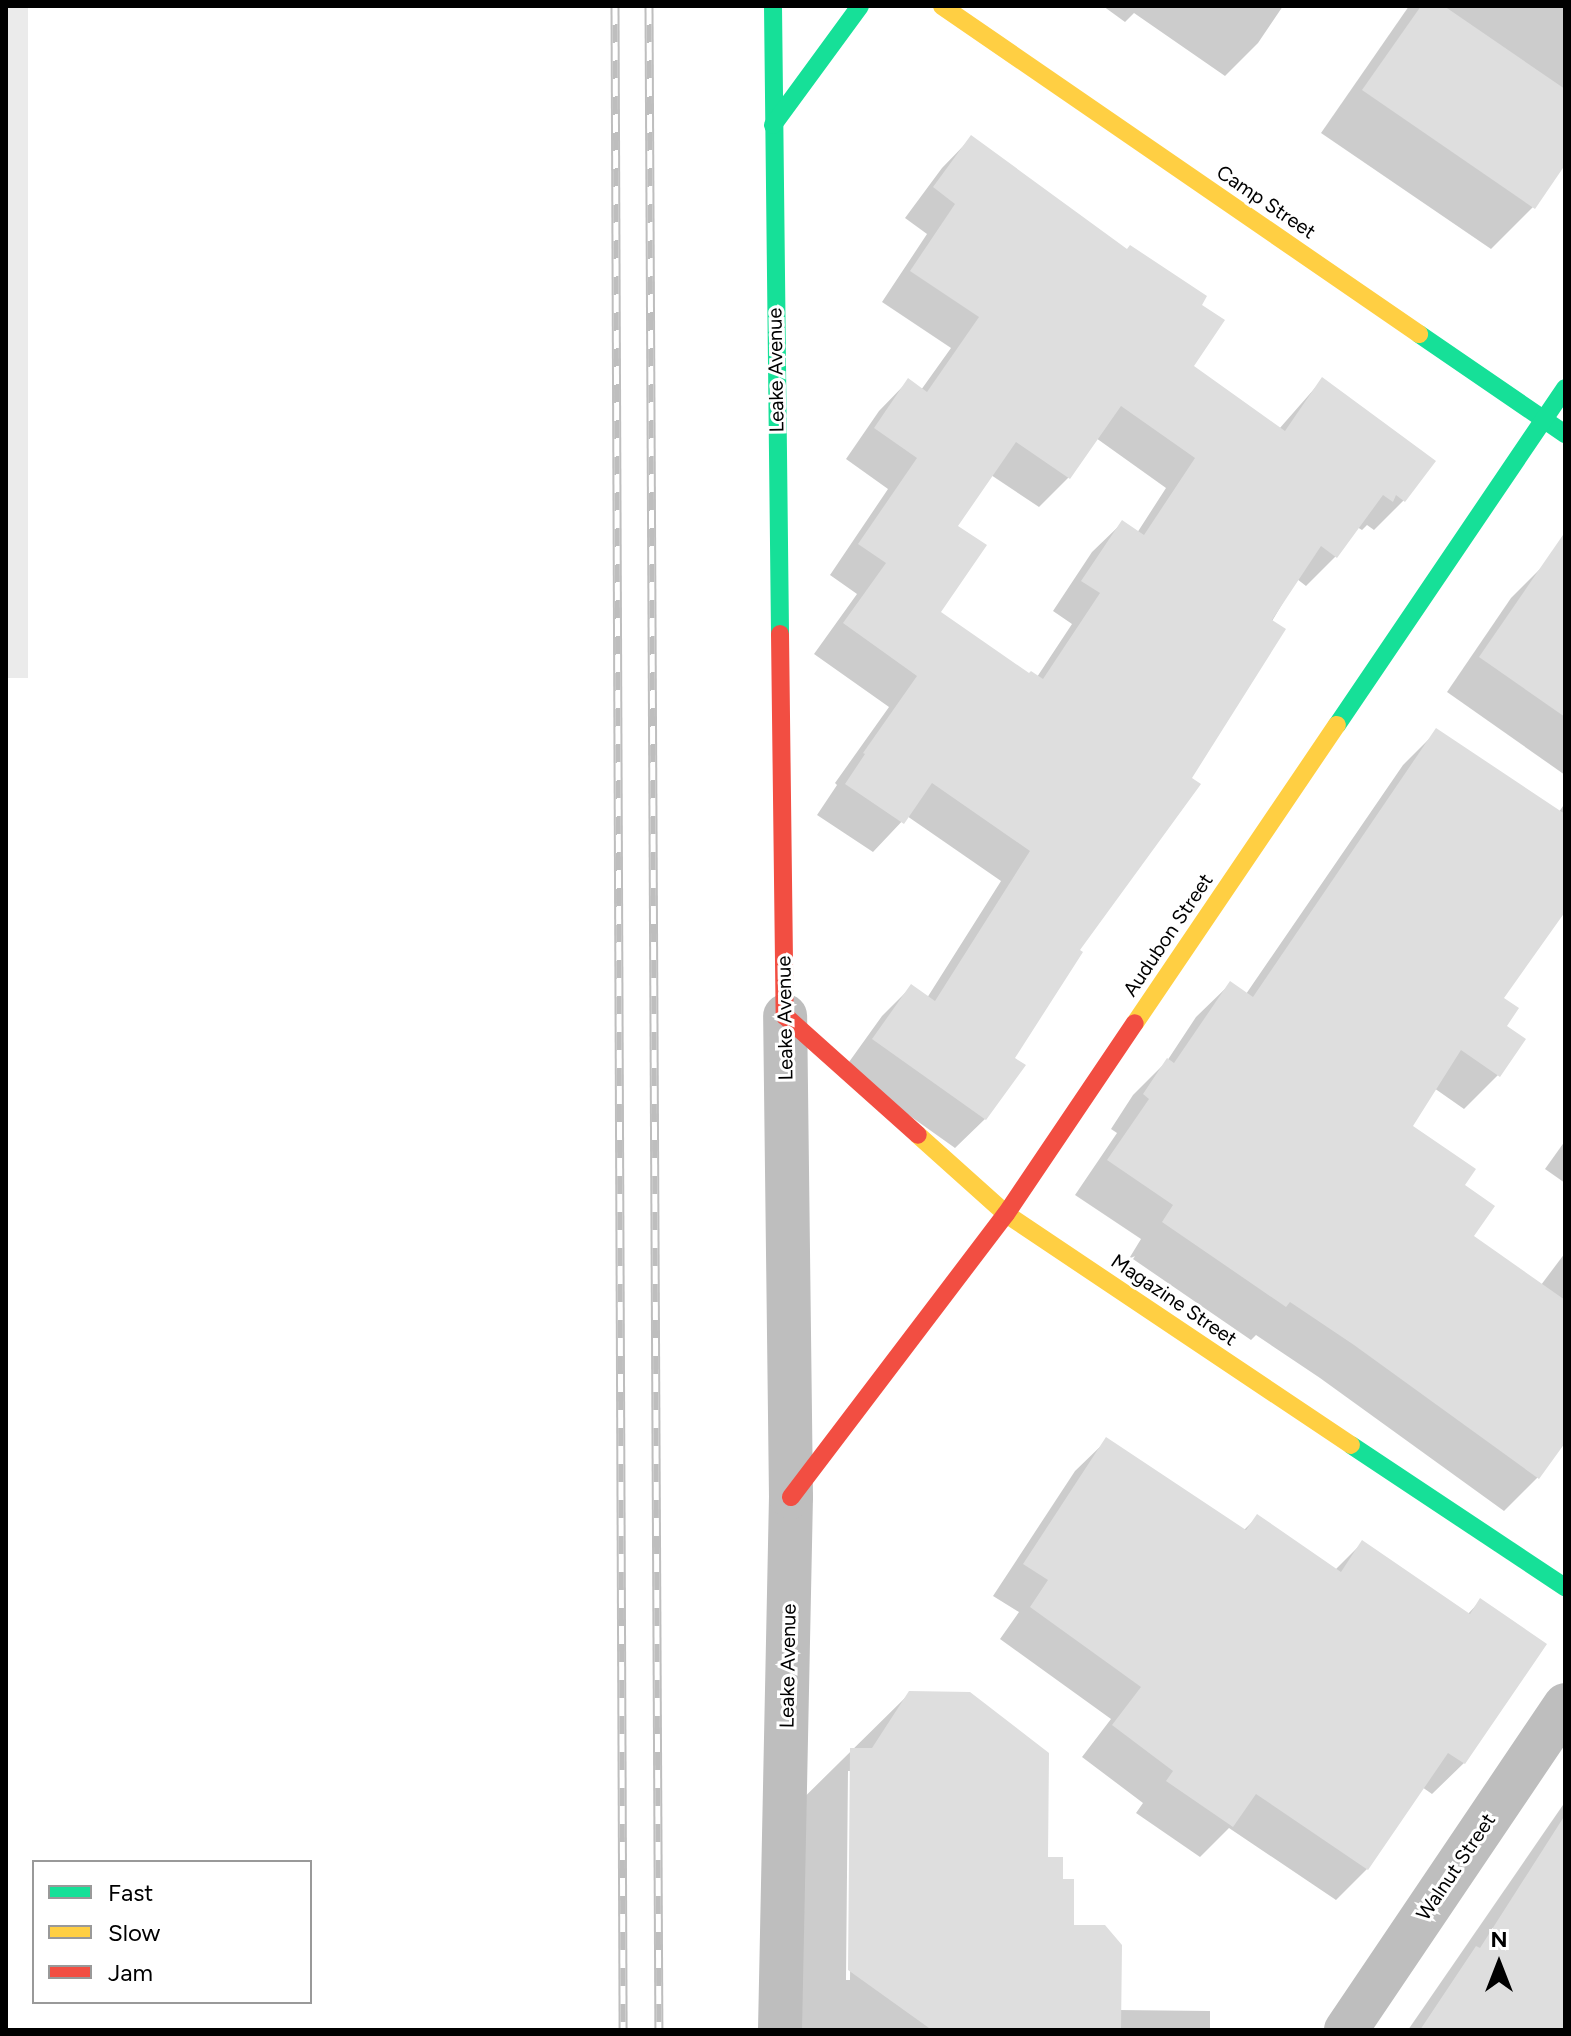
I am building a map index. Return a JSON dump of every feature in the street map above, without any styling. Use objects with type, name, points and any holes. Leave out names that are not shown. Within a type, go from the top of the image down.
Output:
[{"type":"street","name":"Leake Avenue","points":[[773,6],[791,1497],[780,2030]]},
{"type":"street","points":[[773,125],[860,6]]},
{"type":"street","name":"Camp Street","points":[[942,6],[1565,434]]},
{"type":"street","name":"Audubon Street","points":[[791,1497],[1006,1214],[1565,388]]},
{"type":"street","name":"Magazine Street","points":[[785,1016],[1006,1214],[1565,1587]]},
{"type":"street","name":"Walnut Street","points":[[1346,2030],[1565,1705]]},
{"type":"shaded area","points":[[6,6],[28,6],[28,678],[6,678]]},
{"type":"building","points":[[1421,6],[1444,6],[1565,89],[1565,165],[1535,209],[1362,90]]},
{"type":"building","points":[[971,135],[1127,249],[1130,245],[1207,296],[1202,305],[1225,320],[1194,366],[1285,431],[1322,377],[1436,461],[1405,502],[1396,495],[1393,502],[1383,495],[1337,558],[1321,546],[1272,620],[1286,629],[1192,778],[1201,784],[1080,950],[1083,952],[1015,1058],[1026,1065],[986,1120],[872,1039],[911,984],[935,1001],[1030,851],[932,783],[904,824],[845,784],[917,676],[843,623],[886,563],[858,544],[917,458],[874,428],[908,378],[927,392],[979,317],[910,271],[955,204],[933,187]],"holes":[[[1121,406],[1195,458],[1144,535],[1122,520],[1081,581],[1100,593],[1043,679],[1031,671],[1029,673],[941,612],[987,545],[958,526],[1016,442],[1070,479]]]},
{"type":"building","points":[[1565,532],[1565,717],[1479,657]]},
{"type":"building","points":[[1436,728],[1565,814],[1565,912],[1504,998],[1519,1008],[1507,1026],[1526,1039],[1500,1077],[1461,1050],[1413,1126],[1476,1169],[1465,1185],[1495,1206],[1474,1236],[1565,1300],[1565,1443],[1539,1479],[1354,1345],[1290,1302],[1286,1307],[1162,1222],[1173,1205],[1107,1160],[1149,1099],[1143,1094],[1167,1058],[1174,1063],[1230,981],[1253,997]]},
{"type":"building","points":[[1106,1437],[1246,1530],[1257,1514],[1341,1572],[1362,1540],[1470,1614],[1480,1598],[1547,1644],[1465,1764],[1448,1753],[1368,1870],[1256,1794],[1233,1827],[1166,1781],[1173,1771],[1112,1725],[1141,1687],[1030,1607],[1048,1580],[1023,1564]]},
{"type":"building","points":[[909,1691],[970,1692],[1049,1753],[1048,1857],[1063,1857],[1063,1879],[1074,1879],[1074,1925],[1105,1925],[1122,1945],[1121,2030],[929,2028],[848,1970],[850,1748],[872,1748]]},
{"type":"building","points":[[1565,1815],[1565,2030],[1420,2030],[1476,1946],[1480,1948]]},
{"type":"railway","points":[[615,6],[623,2030]]},
{"type":"railway","points":[[649,6],[659,2030]]},
{"type":"traffic: fast","points":[[773,6],[780,634]]},
{"type":"traffic: fast","points":[[773,125],[860,6]]},
{"type":"traffic: fast","points":[[1419,334],[1565,434]]},
{"type":"traffic: fast","points":[[1337,725],[1565,388]]},
{"type":"traffic: fast","points":[[1351,1445],[1565,1587]]},
{"type":"traffic: slow","points":[[942,6],[1419,334]]},
{"type":"traffic: slow","points":[[1135,1023],[1337,725]]},
{"type":"traffic: slow","points":[[918,1135],[1006,1214],[1351,1445]]},
{"type":"traffic: jam","points":[[780,634],[785,1016],[918,1135]]},
{"type":"traffic: jam","points":[[791,1497],[1006,1214],[1135,1023]]}]
